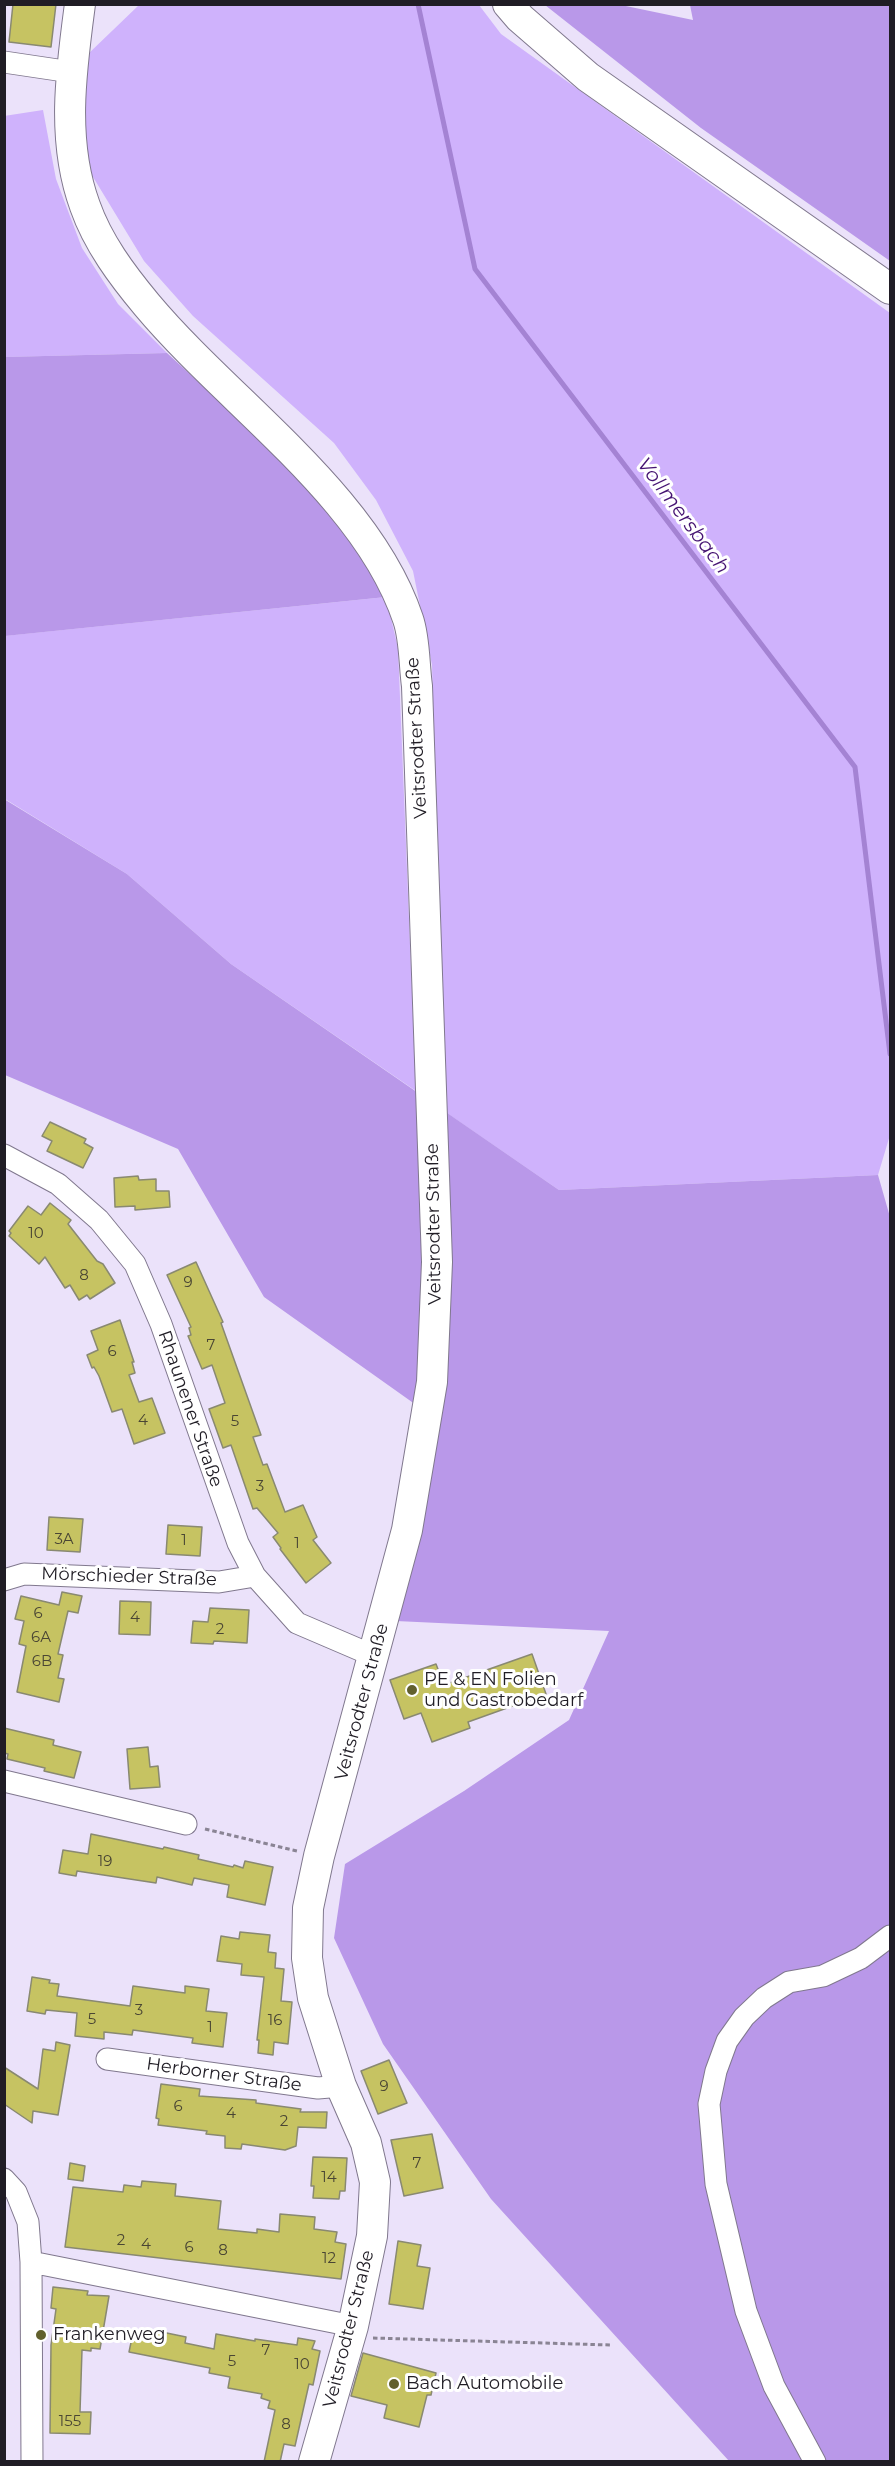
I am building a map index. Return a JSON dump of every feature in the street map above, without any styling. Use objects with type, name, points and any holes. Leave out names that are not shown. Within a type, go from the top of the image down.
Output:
[{"type":"street","name":"Veitsrodter Straße","points":[[80,4],[71,72],[69,111],[75,172],[85,206],[100,239],[129,283],[167,328],[328,489],[382,560],[409,620],[417,686],[437,1262],[432,1382],[407,1530],[375,1656],[319,1856],[308,1908],[307,1958],[313,1998],[341,2086],[366,2143],[375,2182],[372,2236],[352,2332],[314,2462]]},
{"type":"street","points":[[508,4],[520,18],[588,77],[891,289]]},
{"type":"street","points":[[4,62],[71,72]]},
{"type":"street","name":"Rhaunener Straße","points":[[4,1155],[58,1184],[99,1220],[135,1264],[161,1324],[238,1544],[255,1576],[297,1623],[375,1656]]},
{"type":"street","name":"Mörschieder Straße","points":[[4,1580],[24,1574],[219,1582],[255,1576]]},
{"type":"street","points":[[4,1781],[186,1824]]},
{"type":"street","points":[[815,2462],[774,2386],[747,2311],[716,2184],[709,2104],[716,2071],[727,2041],[744,2017],[764,1998],[789,1982],[823,1976],[861,1958],[891,1936]]},
{"type":"street","name":"Herborner Straße","points":[[107,2059],[318,2088],[341,2086]]},
{"type":"street","points":[[4,2179],[16,2192],[28,2222],[32,2262],[32,2462]]},
{"type":"street","points":[[32,2262],[352,2332]]},
{"type":"path","points":[[186,1824],[319,1856]]},
{"type":"path","points":[[352,2332],[610,2345]]},
{"type":"shaded area","points":[[139,5],[479,5],[501,34],[890,313],[890,1135],[878,1175],[559,1190],[444,1111],[432,665],[413,571],[376,500],[334,443],[193,316],[144,261],[90,172],[82,118],[87,55]]},
{"type":"shaded area","points":[[545,5],[621,5],[693,20],[690,5],[890,5],[890,261],[701,128]]},
{"type":"shaded area","points":[[43,110],[56,179],[82,248],[118,304],[167,353],[5,357],[4,116]]},
{"type":"shaded area","points":[[167,353],[320,494],[386,597],[5,636],[4,357]]},
{"type":"shaded area","points":[[386,597],[398,648],[416,1091],[231,964],[127,874],[5,799],[4,636]]},
{"type":"shaded area","points":[[4,799],[127,874],[231,964],[559,1190],[878,1175],[890,1217],[890,2461],[729,2461],[491,2199],[383,2044],[334,1938],[345,1864],[464,1791],[569,1720],[609,1631],[396,1621],[419,1407],[264,1297],[178,1149],[5,1075]]},
{"type":"building","points":[[13,4],[56,4],[51,47],[9,42]]},
{"type":"building","points":[[50,1122],[86,1139],[84,1143],[93,1148],[83,1168],[47,1151],[52,1141],[42,1136]]},
{"type":"building","points":[[138,1176],[139,1180],[156,1179],[156,1191],[169,1191],[170,1207],[135,1210],[135,1206],[115,1207],[114,1178]]},
{"type":"building","points":[[50,1203],[71,1220],[68,1224],[97,1261],[103,1264],[115,1283],[90,1299],[87,1295],[79,1300],[70,1285],[65,1288],[45,1257],[39,1264],[9,1236],[11,1233],[9,1231],[28,1206],[41,1215]]},
{"type":"building","points":[[196,1262],[223,1322],[221,1323],[261,1435],[253,1437],[263,1465],[267,1464],[285,1512],[303,1505],[317,1537],[313,1540],[331,1563],[306,1583],[273,1537],[278,1533],[257,1508],[253,1509],[231,1445],[223,1448],[209,1409],[225,1403],[212,1365],[202,1369],[188,1336],[191,1335],[189,1328],[191,1327],[167,1275]]},
{"type":"building","points":[[120,1320],[134,1362],[132,1362],[135,1373],[129,1375],[139,1402],[152,1398],[165,1433],[134,1444],[122,1409],[112,1412],[99,1376],[94,1367],[92,1368],[87,1355],[98,1350],[91,1331]]},
{"type":"building","points":[[49,1517],[83,1519],[80,1552],[47,1550]]},
{"type":"building","points":[[168,1525],[202,1527],[200,1556],[166,1554]]},
{"type":"building","points":[[62,1592],[82,1596],[78,1613],[68,1611],[58,1654],[63,1655],[58,1678],[64,1679],[59,1702],[17,1692],[26,1646],[19,1644],[24,1621],[15,1619],[21,1596],[59,1605]]},
{"type":"building","points":[[120,1601],[151,1602],[150,1635],[119,1634]]},
{"type":"building","points":[[210,1608],[249,1610],[247,1643],[214,1641],[213,1644],[191,1643],[193,1621],[208,1622]]},
{"type":"building","points":[[532,1654],[546,1694],[468,1722],[470,1728],[432,1742],[421,1713],[404,1719],[390,1680],[436,1664],[444,1685]]},
{"type":"building","points":[[4,1728],[54,1740],[53,1745],[81,1752],[74,1778],[7,1759],[8,1754],[4,1753]]},
{"type":"building","points":[[148,1747],[150,1767],[158,1766],[160,1787],[130,1789],[127,1749]]},
{"type":"building","points":[[91,1834],[199,1855],[198,1859],[233,1867],[234,1865],[243,1868],[245,1861],[273,1867],[265,1905],[227,1897],[229,1885],[194,1878],[192,1885],[157,1877],[156,1883],[77,1871],[76,1876],[59,1873],[63,1850],[88,1854]]},
{"type":"building","points":[[240,1932],[270,1935],[268,1952],[276,1953],[275,1968],[284,1969],[281,2001],[292,2002],[288,2044],[274,2042],[273,2055],[258,2053],[259,2040],[257,2040],[264,1977],[241,1975],[242,1964],[217,1961],[221,1936],[239,1939]]},
{"type":"building","points":[[32,1977],[59,1984],[57,1996],[130,2006],[133,1986],[185,1993],[185,1986],[209,1989],[206,2011],[227,2013],[223,2047],[192,2043],[193,2038],[133,2030],[132,2035],[104,2032],[104,2039],[75,2036],[77,2013],[46,2010],[45,2014],[27,2011]]},
{"type":"building","points":[[56,2042],[70,2045],[58,2115],[33,2111],[32,2123],[4,2104],[4,2067],[38,2089],[43,2049],[55,2051]]},
{"type":"building","points":[[389,2060],[407,2103],[378,2114],[361,2071]]},
{"type":"building","points":[[161,2084],[200,2089],[199,2096],[256,2100],[256,2103],[301,2109],[300,2112],[327,2112],[326,2128],[298,2127],[296,2146],[285,2150],[242,2144],[241,2149],[225,2148],[225,2136],[206,2134],[207,2131],[158,2125],[159,2119],[156,2118]]},
{"type":"building","points":[[432,2134],[443,2188],[404,2196],[391,2140]]},
{"type":"building","points":[[313,2157],[347,2158],[345,2191],[340,2191],[339,2199],[313,2198],[314,2186],[311,2186]]},
{"type":"building","points":[[70,2163],[85,2166],[83,2181],[68,2179]]},
{"type":"building","points":[[142,2181],[176,2184],[175,2196],[221,2201],[218,2229],[257,2233],[257,2229],[279,2232],[280,2214],[315,2217],[314,2229],[337,2232],[335,2242],[346,2244],[341,2279],[65,2247],[73,2187],[123,2192],[124,2185],[141,2187]]},
{"type":"building","points":[[398,2241],[421,2245],[417,2266],[430,2268],[423,2309],[389,2304]]},
{"type":"building","points":[[53,2287],[88,2291],[87,2295],[109,2296],[100,2349],[82,2350],[80,2412],[91,2412],[90,2434],[50,2433],[51,2345],[56,2309],[51,2308]]},
{"type":"building","points":[[157,2331],[186,2337],[185,2343],[214,2349],[216,2334],[297,2345],[298,2338],[315,2341],[312,2349],[320,2351],[313,2385],[309,2384],[295,2446],[284,2444],[280,2462],[264,2462],[275,2410],[268,2408],[270,2401],[261,2398],[262,2394],[228,2388],[230,2377],[209,2373],[210,2368],[129,2352],[133,2333],[156,2338]]},
{"type":"building","name":"Bach Automobile","points":[[363,2353],[436,2373],[431,2395],[427,2395],[419,2427],[384,2418],[387,2405],[351,2396]]},
{"type":"waterway","name":"Vollmersbach","points":[[418,4],[475,269],[855,767],[890,1054]]},
{"type":"place","name":"PE & EN Folien und Gastrobedarf","points":[[412,1690]]},
{"type":"place","name":"Frankenweg","points":[[41,2335]]},
{"type":"place","name":"Bach Automobile","points":[[394,2384]]}]
